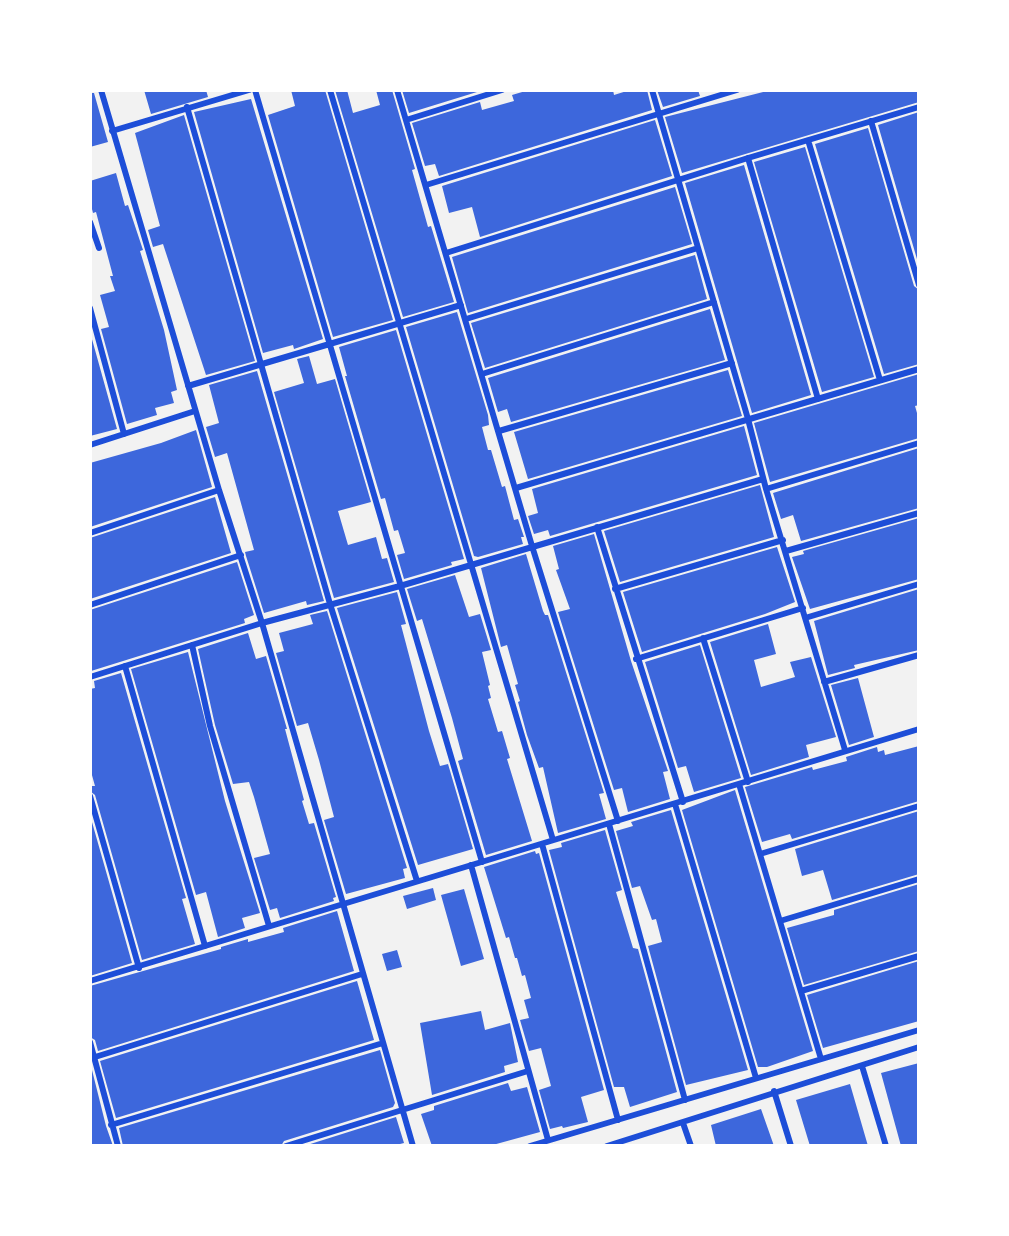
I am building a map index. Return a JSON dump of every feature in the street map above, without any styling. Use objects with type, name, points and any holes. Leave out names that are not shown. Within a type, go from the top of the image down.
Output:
[{"type":"street","points":[[102,90],[111,131],[219,490],[262,623],[413,1146]]},
{"type":"street","points":[[111,131],[249,90]]},
{"type":"street","points":[[255,90],[482,862]]},
{"type":"street","points":[[330,90],[469,564],[553,840]]},
{"type":"street","points":[[397,90],[532,546],[618,821]]},
{"type":"street","points":[[406,120],[502,90]]},
{"type":"street","points":[[652,90],[732,363],[766,489],[845,750]]},
{"type":"street","points":[[426,185],[737,90]]},
{"type":"street","points":[[187,107],[330,604],[417,881]]},
{"type":"street","points":[[446,253],[919,107]]},
{"type":"street","points":[[872,121],[919,285]]},
{"type":"street","points":[[807,140],[880,380]]},
{"type":"street","points":[[748,158],[818,399]]},
{"type":"street","points":[[90,222],[99,248]]},
{"type":"street","points":[[465,319],[698,248]]},
{"type":"street","points":[[482,374],[714,302]]},
{"type":"street","points":[[188,386],[461,305]]},
{"type":"street","points":[[90,308],[124,434]]},
{"type":"street","points":[[499,431],[732,363]]},
{"type":"street","points":[[516,488],[919,369]]},
{"type":"street","points":[[90,445],[195,411]]},
{"type":"street","points":[[766,489],[919,443]]},
{"type":"street","points":[[90,677],[262,623],[400,586],[763,478]]},
{"type":"street","points":[[90,533],[219,490]]},
{"type":"street","points":[[786,551],[919,513]]},
{"type":"street","points":[[597,527],[636,659],[683,802]]},
{"type":"street","points":[[615,589],[783,540]]},
{"type":"street","points":[[90,606],[241,555]]},
{"type":"street","points":[[805,618],[919,584]]},
{"type":"street","points":[[636,659],[803,608]]},
{"type":"street","points":[[703,638],[748,782]]},
{"type":"street","points":[[192,645],[210,726],[269,926]]},
{"type":"street","points":[[824,682],[919,655]]},
{"type":"street","points":[[125,666],[205,946]]},
{"type":"street","points":[[90,981],[139,968],[269,926],[919,729]]},
{"type":"street","points":[[739,784],[821,1059]]},
{"type":"street","points":[[90,796],[139,968]]},
{"type":"street","points":[[675,804],[756,1078]]},
{"type":"street","points":[[760,854],[919,807]]},
{"type":"street","points":[[609,824],[685,1100]]},
{"type":"street","points":[[542,844],[618,1120]]},
{"type":"street","points":[[471,865],[548,1140]]},
{"type":"street","points":[[780,921],[919,879]]},
{"type":"street","points":[[801,991],[919,956]]},
{"type":"street","points":[[95,1057],[362,974]]},
{"type":"street","points":[[530,1146],[919,1030]]},
{"type":"street","points":[[90,1042],[118,1146]]},
{"type":"street","points":[[111,1125],[383,1043]]},
{"type":"street","points":[[607,1146],[683,1123],[774,1091],[919,1047]]},
{"type":"street","points":[[862,1066],[886,1146]]},
{"type":"street","points":[[286,1146],[528,1071]]},
{"type":"street","points":[[774,1091],[791,1146]]},
{"type":"street","points":[[683,1123],[691,1146]]},
{"type":"building","points":[[144,90],[206,90],[208,97],[151,114]]},
{"type":"building","points":[[291,90],[325,90],[393,320],[333,337],[268,115],[295,106]]},
{"type":"building","points":[[335,90],[347,90],[353,113],[380,105],[376,90],[392,90],[415,169],[412,170],[428,227],[431,226],[454,302],[403,317]]},
{"type":"building","points":[[402,90],[476,90],[477,92],[409,113]]},
{"type":"building","points":[[529,90],[613,90],[614,95],[630,90],[647,90],[652,110],[439,176],[435,164],[425,166],[412,123],[480,102],[482,110],[514,101],[512,95]]},
{"type":"building","points":[[657,90],[698,90],[700,96],[663,107]]},
{"type":"building","points":[[771,90],[919,90],[919,102],[682,173],[665,117]]},
{"type":"building","points":[[90,93],[94,93],[108,142],[90,147]]},
{"type":"building","points":[[251,99],[323,339],[294,349],[293,345],[263,353],[194,112]]},
{"type":"building","points":[[919,112],[919,266],[878,125]]},
{"type":"building","points":[[184,115],[255,361],[206,375],[163,244],[153,247],[148,230],[160,226],[135,133]]},
{"type":"building","points":[[655,120],[672,176],[480,237],[472,207],[449,213],[442,186]]},
{"type":"building","points":[[868,128],[914,286],[919,290],[919,364],[884,374],[815,144]]},
{"type":"building","points":[[805,147],[874,377],[822,392],[754,162]]},
{"type":"building","points":[[744,165],[811,395],[752,413],[685,183]]},
{"type":"building","points":[[116,173],[125,206],[128,205],[143,250],[140,251],[164,330],[177,390],[171,392],[174,403],[155,408],[157,415],[127,424],[101,329],[109,327],[100,295],[115,291],[110,276],[113,276],[96,212],[93,213],[90,201],[90,181]]},
{"type":"building","points":[[675,187],[692,244],[468,313],[452,257]]},
{"type":"building","points":[[695,255],[707,299],[485,368],[471,323]]},
{"type":"building","points":[[710,309],[725,360],[511,422],[507,409],[498,412],[488,378]]},
{"type":"building","points":[[457,312],[488,415],[489,425],[482,427],[488,450],[491,450],[502,487],[505,486],[514,520],[518,519],[524,537],[521,537],[523,544],[478,557],[474,556],[406,327]]},
{"type":"building","points":[[396,330],[464,559],[451,562],[452,565],[404,579],[397,555],[405,553],[398,530],[394,531],[385,498],[381,499],[345,376],[347,376],[339,347]]},
{"type":"building","points":[[90,332],[117,429],[90,436]]},
{"type":"building","points":[[309,356],[317,384],[335,379],[371,502],[338,511],[348,545],[376,537],[382,559],[387,558],[394,582],[334,598],[274,392],[304,383],[297,359]]},
{"type":"building","points":[[728,370],[742,416],[528,479],[514,432]]},
{"type":"building","points":[[257,371],[324,601],[307,605],[306,601],[264,613],[245,552],[254,550],[227,453],[215,457],[206,427],[219,423],[209,385]]},
{"type":"building","points":[[919,374],[919,405],[915,406],[919,420],[919,438],[770,482],[754,423]]},
{"type":"building","points":[[744,426],[757,475],[550,536],[548,530],[534,534],[528,516],[538,513],[532,489]]},
{"type":"building","points":[[196,430],[212,487],[90,527],[90,463],[161,443]]},
{"type":"building","points":[[919,448],[919,508],[801,541],[793,515],[781,519],[773,493]]},
{"type":"building","points":[[760,485],[774,537],[620,582],[604,531]]},
{"type":"building","points":[[215,497],[231,553],[90,599],[90,538]]},
{"type":"building","points":[[919,518],[919,579],[810,609],[792,557],[804,554],[803,551]]},
{"type":"building","points":[[594,534],[631,661],[668,771],[663,772],[670,799],[628,812],[622,788],[614,790],[558,612],[570,609],[556,570],[559,569],[553,546]]},
{"type":"building","points":[[777,547],[795,602],[765,614],[642,652],[623,592]]},
{"type":"building","points":[[526,554],[543,611],[545,615],[548,615],[604,793],[599,794],[606,819],[558,833],[543,767],[539,768],[527,735],[515,685],[518,684],[507,645],[501,647],[481,568]]},
{"type":"building","points":[[237,562],[254,615],[244,619],[245,623],[91,671],[90,610]]},
{"type":"building","points":[[455,575],[469,617],[480,614],[491,650],[482,652],[490,685],[488,686],[491,698],[488,699],[498,732],[502,731],[510,758],[507,759],[532,841],[486,855],[458,761],[463,759],[452,718],[422,619],[417,621],[407,589]]},
{"type":"building","points":[[919,589],[919,650],[854,665],[855,668],[828,675],[814,621]]},
{"type":"building","points":[[397,592],[406,624],[401,625],[429,731],[440,766],[448,764],[473,849],[418,865],[337,608]]},
{"type":"building","points":[[327,611],[407,868],[403,869],[405,878],[346,894],[324,820],[334,817],[319,760],[308,723],[297,726],[276,653],[284,651],[279,633],[313,624],[310,615]]},
{"type":"building","points":[[768,624],[776,654],[754,660],[761,687],[795,677],[790,662],[811,657],[836,737],[806,745],[809,757],[751,775],[710,642]]},
{"type":"building","points":[[248,633],[256,659],[266,656],[287,729],[285,729],[304,800],[302,801],[309,824],[314,823],[336,897],[333,898],[334,901],[280,918],[277,908],[270,910],[254,858],[270,854],[254,797],[249,782],[233,784],[215,725],[198,649]]},
{"type":"building","points":[[700,645],[741,778],[694,792],[686,766],[678,768],[645,662]]},
{"type":"building","points":[[188,652],[225,801],[260,913],[242,918],[245,928],[218,937],[206,892],[196,895],[131,669]]},
{"type":"building","points":[[121,673],[186,898],[182,899],[195,944],[142,960],[95,795],[90,791],[90,786],[95,786],[90,768],[90,689],[95,688],[94,681]]},
{"type":"building","points":[[858,678],[874,737],[849,745],[831,685]]},
{"type":"building","points":[[919,746],[919,801],[792,839],[790,834],[762,842],[745,787],[812,767],[813,770],[847,761],[846,757],[877,747],[878,752],[884,750],[885,755]]},
{"type":"building","points":[[735,790],[813,1051],[767,1067],[758,1067],[682,810]]},
{"type":"building","points":[[671,810],[748,1070],[686,1085],[648,946],[662,942],[656,919],[652,920],[640,886],[632,888],[616,831],[633,826],[631,822]]},
{"type":"building","points":[[919,811],[919,874],[832,900],[823,870],[802,876],[795,849]]},
{"type":"building","points":[[90,815],[132,963],[90,976]]},
{"type":"building","points":[[605,830],[622,890],[616,892],[633,948],[638,949],[677,1092],[630,1107],[624,1087],[614,1087],[549,850],[562,847],[561,843]]},
{"type":"building","points":[[535,851],[536,854],[539,853],[604,1090],[581,1097],[588,1122],[563,1128],[562,1126],[550,1129],[539,1090],[551,1086],[541,1048],[529,1051],[520,1020],[529,1018],[524,1000],[531,998],[525,975],[522,976],[509,937],[506,938],[484,867]]},
{"type":"building","points":[[919,884],[919,951],[804,985],[787,928],[834,915],[834,910]]},
{"type":"building","points":[[433,888],[436,900],[407,909],[403,896]]},
{"type":"building","points":[[464,889],[484,959],[461,966],[441,895]]},
{"type":"building","points":[[337,911],[354,971],[98,1051],[95,1040],[90,1037],[90,986],[221,949],[221,947],[248,939],[248,942],[284,932],[283,928]]},
{"type":"building","points":[[397,950],[402,967],[387,971],[382,954]]},
{"type":"building","points":[[919,961],[919,1021],[823,1048],[807,995]]},
{"type":"building","points":[[357,981],[374,1040],[116,1118],[100,1061]]},
{"type":"building","points":[[481,1011],[485,1030],[510,1023],[518,1062],[504,1066],[505,1072],[432,1095],[420,1023]]},
{"type":"building","points":[[380,1050],[395,1103],[393,1107],[284,1141],[281,1146],[123,1146],[119,1128]]},
{"type":"building","points":[[90,1062],[106,1126],[113,1146],[90,1146]]},
{"type":"building","points":[[919,1063],[919,1146],[901,1146],[881,1073]]},
{"type":"building","points":[[508,1083],[511,1091],[527,1087],[540,1132],[489,1146],[432,1146],[421,1114],[434,1110],[434,1106]]},
{"type":"building","points":[[850,1084],[868,1146],[810,1146],[796,1100]]},
{"type":"building","points":[[761,1109],[774,1146],[716,1146],[711,1125]]},
{"type":"building","points":[[396,1117],[404,1143],[392,1146],[304,1146]]}]
